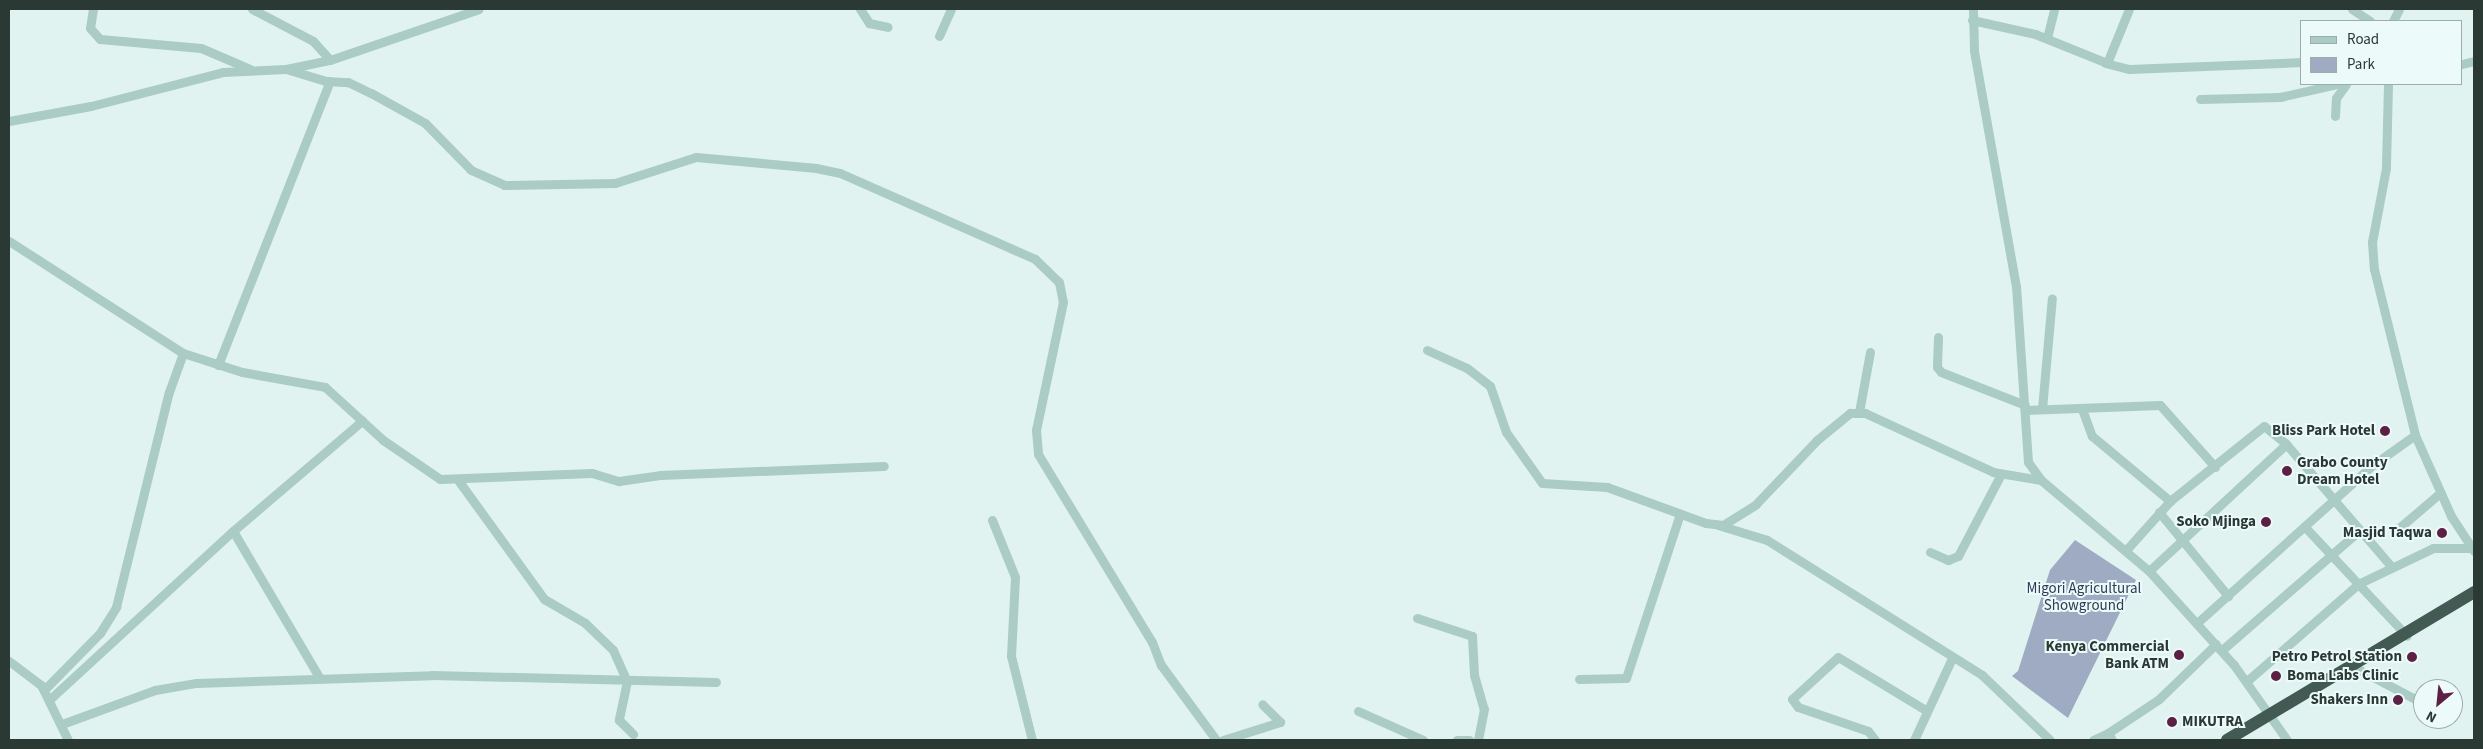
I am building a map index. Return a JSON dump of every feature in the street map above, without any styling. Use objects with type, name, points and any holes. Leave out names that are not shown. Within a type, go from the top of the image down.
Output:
[{"type":"highway","points":[[2228,740],[2407,636],[2474,592]]},
{"type":"street","points":[[93,9],[90,28],[100,39],[201,48],[251,70]]},
{"type":"street","points":[[252,9],[313,41],[330,60]]},
{"type":"street","points":[[9,121],[91,106],[184,80],[251,70],[286,69],[330,60],[479,9]]},
{"type":"street","points":[[860,9],[869,23],[888,27]]},
{"type":"street","points":[[939,36],[950,9]]},
{"type":"street","points":[[1972,9],[1972,20],[2009,231],[2025,407],[2026,456],[2041,480],[2127,549],[2197,623],[2247,681],[2287,740]]},
{"type":"street","points":[[2047,38],[2054,9]]},
{"type":"street","points":[[2105,63],[2112,59],[2129,9]]},
{"type":"street","points":[[2352,9],[2368,20]]},
{"type":"street","points":[[1972,20],[2047,38],[2105,63],[2136,69],[2300,62]]},
{"type":"street","points":[[286,69],[330,81],[355,84],[413,116],[471,170],[504,185],[614,182],[696,158],[816,168],[840,174],[1034,259],[1060,282],[1063,302],[1036,430],[1038,454],[1149,636],[1166,673],[1216,740]]},
{"type":"street","points":[[218,365],[330,81]]},
{"type":"street","points":[[2200,99],[2280,97],[2332,85],[2336,98],[2335,116]]},
{"type":"street","points":[[2336,98],[2345,85]]},
{"type":"street","points":[[2388,85],[2386,168],[2372,254],[2416,435],[2440,493],[2473,549]]},
{"type":"street","points":[[9,241],[183,353],[218,365],[318,384],[425,472],[440,479],[458,480],[592,472],[619,481],[660,475],[884,466]]},
{"type":"street","points":[[2042,409],[2052,298]]},
{"type":"street","points":[[1938,336],[1937,367],[1941,372],[2025,407],[2082,409],[2148,403],[2164,407],[2216,466]]},
{"type":"street","points":[[1427,350],[1467,368],[1490,386],[1506,432],[1542,483],[1607,487],[1680,514],[1767,540],[1991,682],[2050,740]]},
{"type":"street","points":[[1859,412],[1870,352]]},
{"type":"street","points":[[44,690],[100,634],[116,607],[169,392],[183,353]]},
{"type":"street","points":[[2082,409],[2092,436],[2170,501]]},
{"type":"street","points":[[1718,525],[1763,498],[1834,424],[1859,412],[2001,474],[2041,480]]},
{"type":"street","points":[[49,700],[233,530],[362,421]]},
{"type":"street","points":[[2127,549],[2170,501],[2216,466],[2261,427],[2271,428],[2286,444],[2391,566]]},
{"type":"street","points":[[2197,623],[2335,501],[2387,452],[2416,435]]},
{"type":"street","points":[[2149,571],[2286,444]]},
{"type":"street","points":[[1930,552],[1948,560],[1958,556],[2001,474]]},
{"type":"street","points":[[458,480],[539,594],[551,606],[596,632],[619,659],[628,681],[619,720],[633,734]]},
{"type":"street","points":[[2399,528],[2440,493]]},
{"type":"street","points":[[2159,512],[2228,596]]},
{"type":"street","points":[[1579,679],[1626,678],[1680,514]]},
{"type":"street","points":[[992,520],[1015,577],[1011,656],[1032,740]]},
{"type":"street","points":[[2305,527],[2407,636]]},
{"type":"street","points":[[233,530],[319,677]]},
{"type":"street","points":[[2093,740],[2110,737],[2159,699],[2360,530]]},
{"type":"street","points":[[2247,681],[2358,584],[2391,566],[2442,546],[2473,549]]},
{"type":"street","points":[[1417,618],[1472,636],[1474,675],[1484,709],[1478,740]]},
{"type":"street","points":[[1875,740],[1868,731],[1796,706],[1792,698],[1838,657],[1927,711]]},
{"type":"street","points":[[1914,740],[1952,658]]},
{"type":"street","points":[[9,661],[32,676],[44,690],[62,724],[68,740]]},
{"type":"street","points":[[2354,667],[2413,698]]},
{"type":"street","points":[[62,724],[166,686],[319,677],[716,682]]},
{"type":"street","points":[[1223,740],[1280,722],[1262,704]]},
{"type":"street","points":[[1358,712],[1423,740]]},
{"type":"street","points":[[1457,740],[1462,737],[1469,740]]},
{"type":"green space","name":"Migori Agricultural Showground","points":[[2075,540],[2136,580],[2068,718],[2012,676],[2018,671],[2050,570]]},
{"type":"place","name":"Bliss Park Hotel","points":[[2385,431]]},
{"type":"place","name":"Grabo County Dream Hotel","points":[[2287,471]]},
{"type":"place","name":"Soko Mjinga","points":[[2266,522]]},
{"type":"place","name":"Masjid Taqwa","points":[[2442,533]]},
{"type":"place","name":"Kenya Commercial Bank ATM","points":[[2179,655]]},
{"type":"place","name":"Petro Petrol Station","points":[[2412,657]]},
{"type":"place","name":"Boma Labs Clinic","points":[[2276,676]]},
{"type":"place","name":"Shakers Inn","points":[[2398,700]]},
{"type":"place","name":"MIKUTRA","points":[[2172,722]]}]
